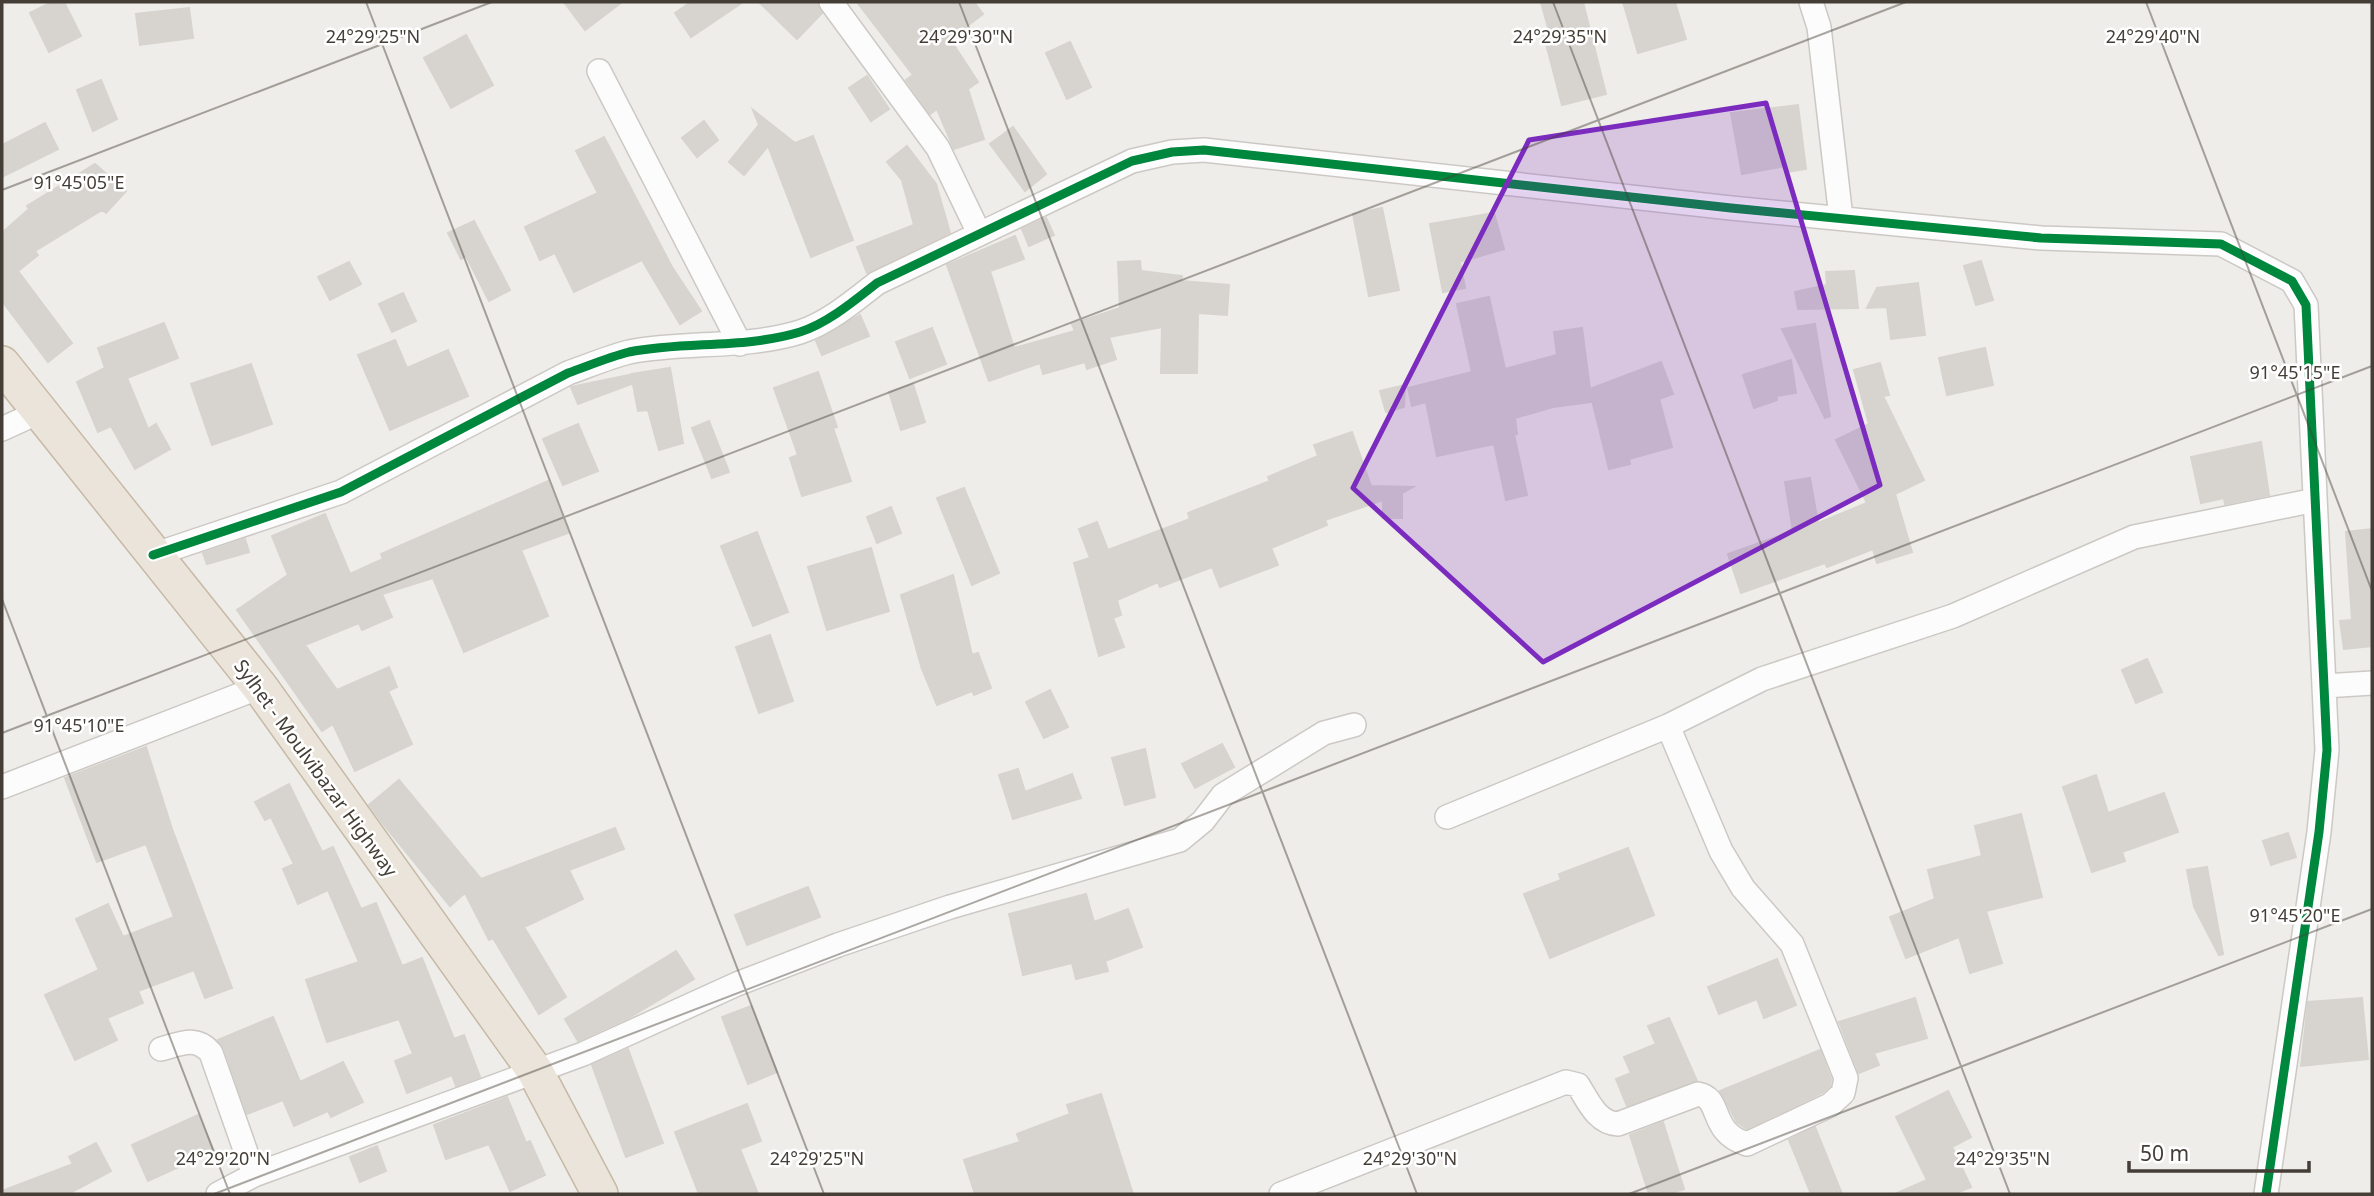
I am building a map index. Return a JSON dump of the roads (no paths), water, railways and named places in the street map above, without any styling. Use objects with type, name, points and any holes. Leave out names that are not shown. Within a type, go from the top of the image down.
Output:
[{"type":"highway","name":"Sylhet - Moulvibazar Highway","points":[[2,364],[260,687],[535,1071],[600,1194]]},
{"type":"street","points":[[831,2],[938,148],[979,233]]},
{"type":"street","points":[[1811,2],[1819,27],[1840,218]]},
{"type":"street","points":[[599,71],[740,344]]},
{"type":"street","points":[[153,555],[341,492],[568,373],[629,352],[740,344],[802,332],[847,307],[877,283],[979,233],[1132,160],[1172,152],[1204,150],[2041,238],[2221,244],[2292,281],[2306,305],[2327,750],[2319,832],[2267,1171],[2266,1194]]},
{"type":"street","points":[[2,429],[39,412]]},
{"type":"street","points":[[1447,817],[1668,726],[1762,679],[1953,616],[2134,537],[2315,500]]},
{"type":"street","points":[[2324,687],[2372,683]]},
{"type":"street","points":[[2,787],[260,687]]},
{"type":"street","points":[[218,1194],[254,1175],[583,1054],[737,984],[838,945],[950,907],[1180,840],[1203,821],[1223,795],[1324,733],[1354,725]]},
{"type":"street","points":[[1282,1194],[1566,1082],[1578,1085],[1594,1111],[1609,1124],[1618,1124],[1698,1094],[1705,1096],[1712,1101],[1723,1131],[1733,1140],[1746,1144],[1830,1105],[1843,1093],[1846,1078],[1792,944],[1743,888],[1732,869],[1668,726]]},
{"type":"street","points":[[161,1049],[192,1041],[203,1043],[211,1053],[254,1175]]}]
